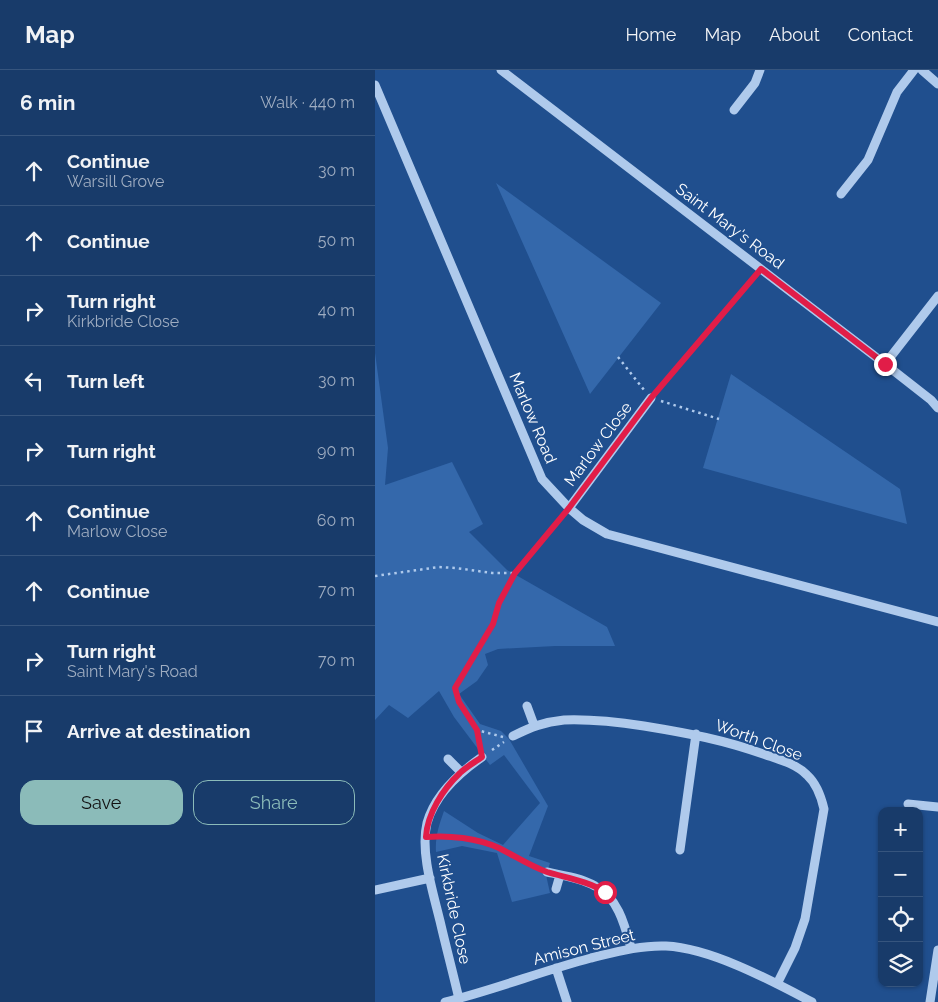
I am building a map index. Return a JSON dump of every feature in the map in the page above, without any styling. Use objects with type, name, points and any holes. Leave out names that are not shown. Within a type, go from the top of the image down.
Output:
[{"type":"street","name":"Saint Mary's Road","points":[[501,70],[885,364],[931,400],[938,408]]},
{"type":"street","points":[[734,110],[755,83],[760,70]]},
{"type":"street","points":[[841,194],[868,160],[897,92],[914,70]]},
{"type":"street","points":[[922,70],[938,84]]},
{"type":"street","name":"Marlow Road","points":[[375,85],[542,479],[569,508],[583,520],[607,534],[938,622]]},
{"type":"street","points":[[885,364],[938,296]]},
{"type":"street","name":"Marlow Close","points":[[569,508],[651,398]]},
{"type":"street","points":[[527,706],[534,725]]},
{"type":"street","name":"Worth Close","points":[[513,736],[534,725],[566,720],[614,722],[696,734],[735,744],[795,766],[808,776],[819,792],[824,809],[805,919],[795,948],[777,984]]},
{"type":"street","points":[[680,850],[696,734]]},
{"type":"street","name":"Kirkbride Close","points":[[459,998],[430,878],[426,837],[432,811],[443,794],[461,772],[482,757]]},
{"type":"street","points":[[448,759],[461,772]]},
{"type":"street","points":[[908,804],[938,807]]},
{"type":"street","points":[[547,872],[595,885],[605,892],[625,926],[631,948]]},
{"type":"street","points":[[556,889],[560,875]]},
{"type":"street","points":[[375,890],[430,878]]},
{"type":"street","name":"Amison Street","points":[[445,1002],[556,968],[631,948],[667,946],[717,958],[777,984],[812,1002]]},
{"type":"street","points":[[930,1002],[938,950]]},
{"type":"street","points":[[556,968],[567,1002]]},
{"type":"path","points":[[651,398],[761,269]]},
{"type":"path","points":[[618,357],[651,398],[719,419]]},
{"type":"path","points":[[477,730],[509,739],[482,757],[477,730],[459,702],[455,688],[493,624],[499,603],[515,573],[569,508]]},
{"type":"path","points":[[375,576],[439,567],[493,573],[515,573]]},
{"type":"path","points":[[426,837],[441,836],[497,847],[547,872]]},
{"type":"shaded area","points":[[496,183],[661,303],[590,394]]},
{"type":"shaded area","points":[[375,353],[388,448],[385,485],[452,462],[483,524],[469,532],[507,570],[607,627],[615,646],[555,646],[498,649],[485,654],[488,665],[477,681],[459,694],[480,724],[501,731],[509,739],[548,806],[529,856],[550,863],[546,875],[550,893],[512,902],[497,853],[462,846],[436,852],[437,836],[444,811],[478,833],[503,845],[540,803],[504,755],[490,765],[454,717],[439,691],[408,718],[389,705],[375,720]]},
{"type":"shaded area","points":[[731,374],[900,489],[907,524],[703,468]]},
{"type":"route","points":[[605,892],[595,885],[547,872],[497,847],[441,836],[426,837],[428,822],[439,800],[461,772],[482,757],[477,730],[459,702],[455,688],[493,624],[499,603],[515,573],[569,508],[651,398],[761,269],[885,364]]}]
